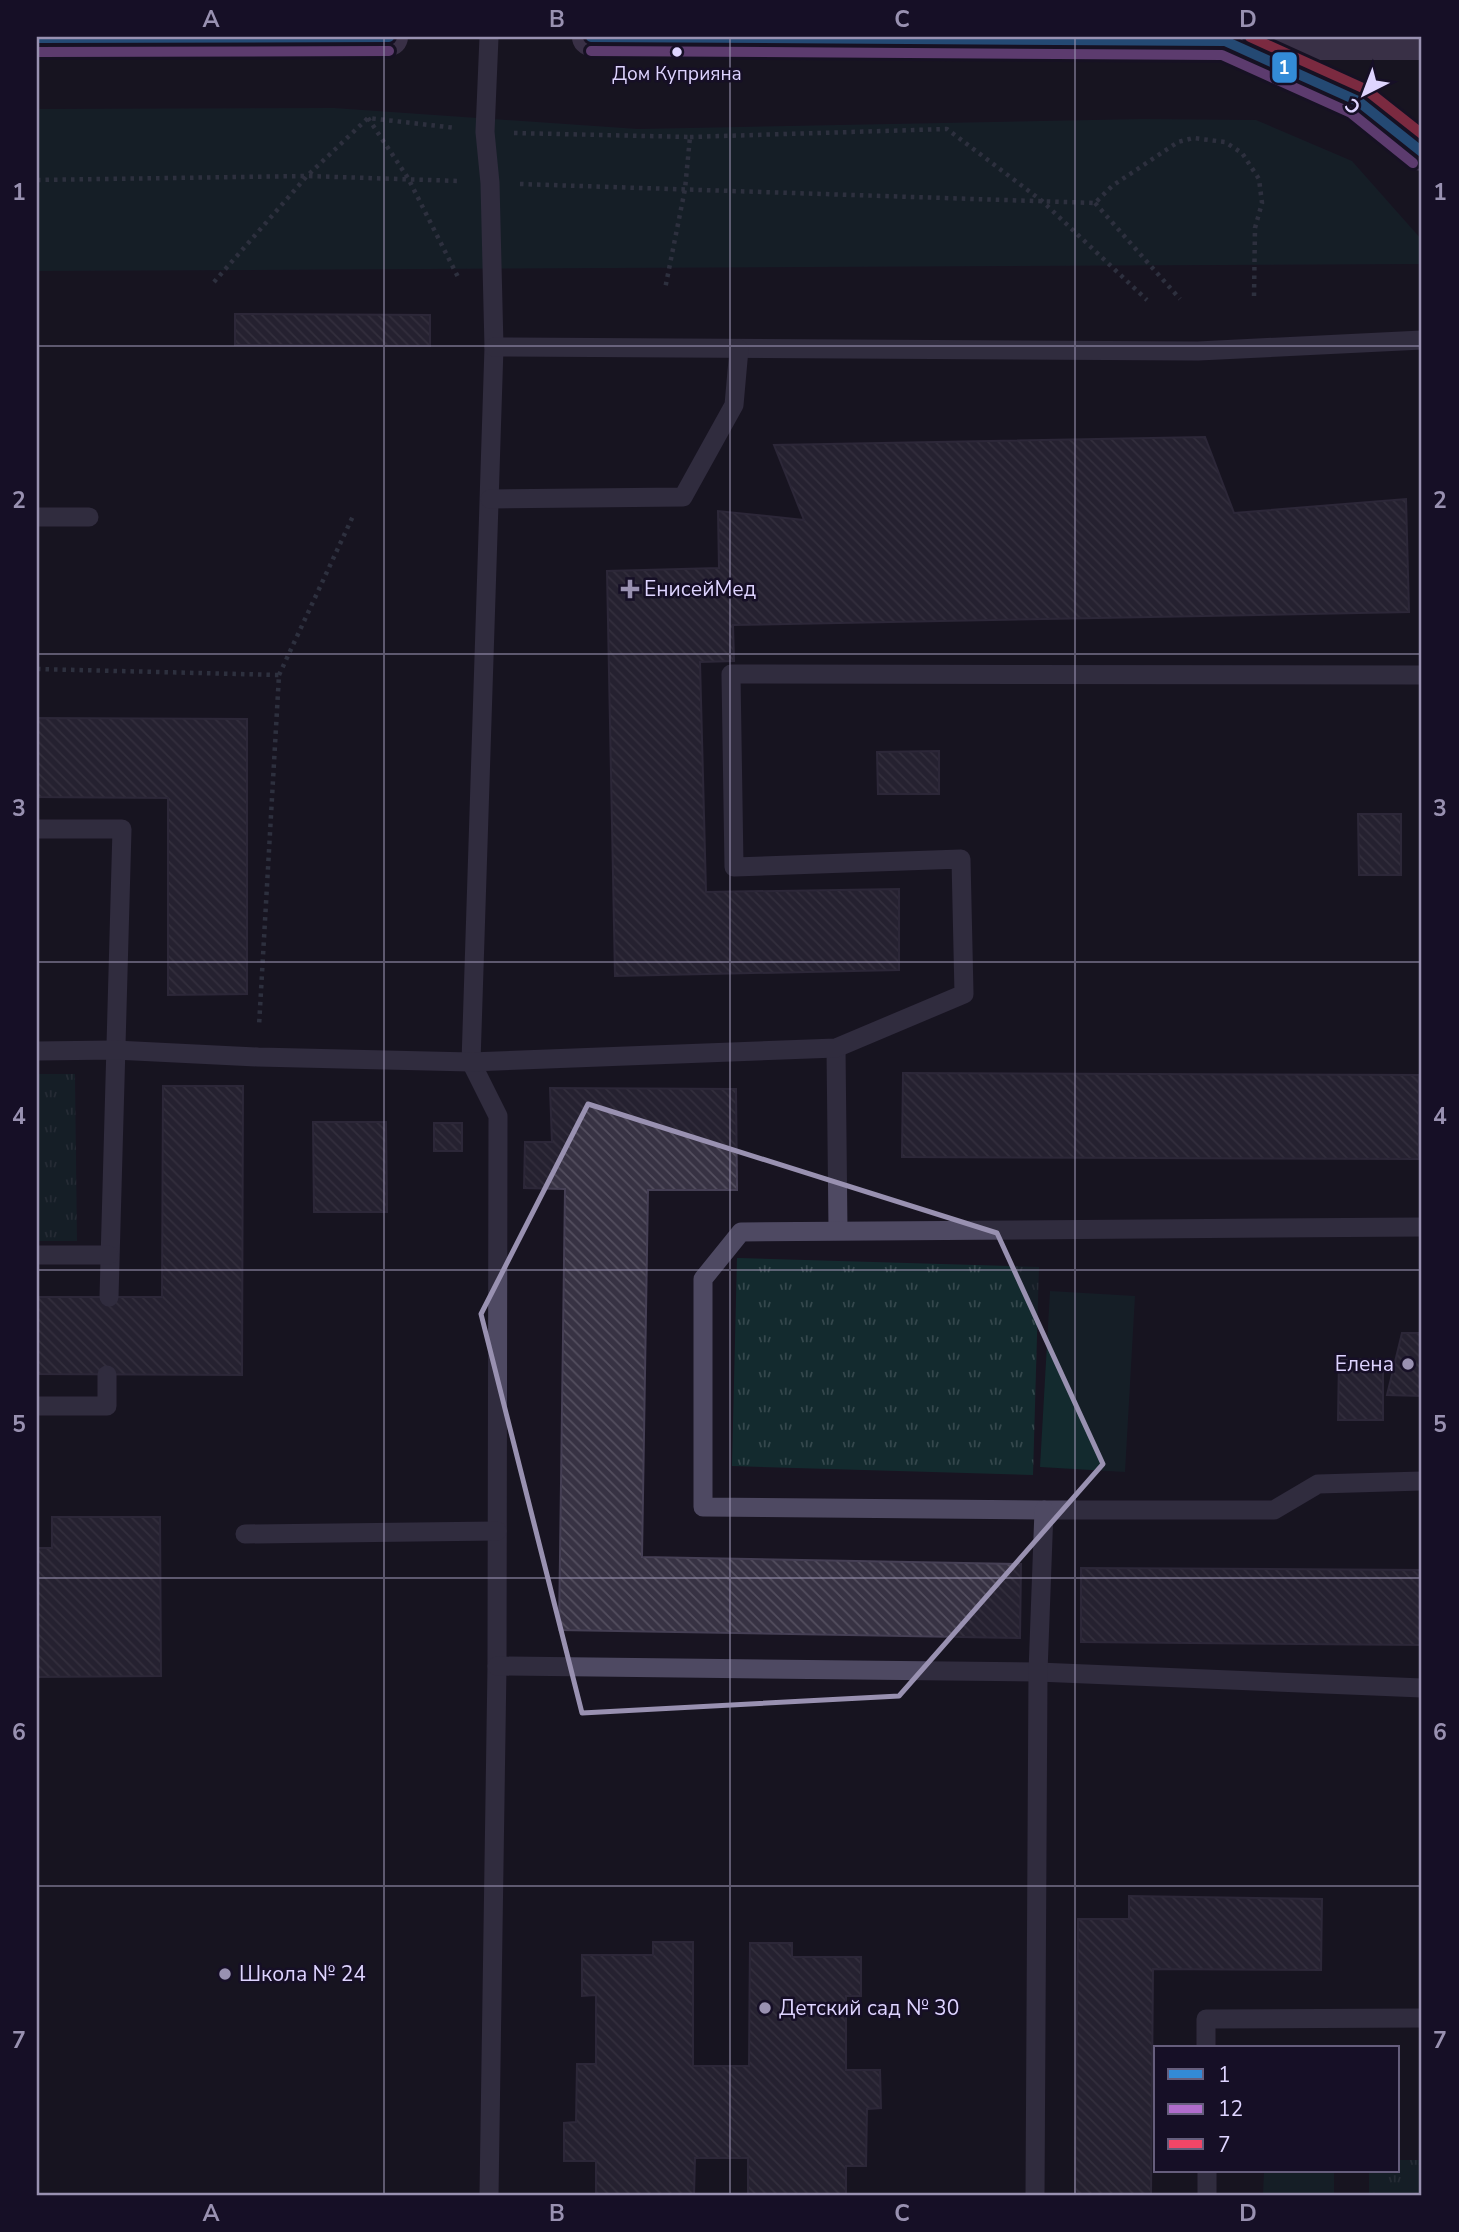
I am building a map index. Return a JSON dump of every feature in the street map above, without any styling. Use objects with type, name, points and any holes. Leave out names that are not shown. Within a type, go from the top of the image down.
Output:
[{"type":"main road","points":[[37,38],[389,37]]},
{"type":"main road","points":[[591,37],[1422,41]]},
{"type":"main road","points":[[1226,41],[1358,101],[1422,152]]},
{"type":"lane","points":[[489,37],[485,132],[490,183],[494,347],[471,1062],[498,1116],[498,1666],[489,2195]]},
{"type":"lane","points":[[494,347],[1198,351],[1422,340]]},
{"type":"lane","points":[[490,499],[683,497],[734,405],[739,349]]},
{"type":"lane","points":[[37,517],[89,517]]},
{"type":"lane","points":[[37,1051],[115,1050],[258,1057],[471,1062],[836,1048],[964,994],[961,859],[734,867],[731,674],[1422,675]]},
{"type":"lane","points":[[37,829],[122,829],[108,1297]]},
{"type":"lane","points":[[836,1048],[838,1230]]},
{"type":"lane","points":[[1422,1227],[741,1232],[703,1279],[703,1507],[1274,1510],[1318,1484],[1422,1481]]},
{"type":"lane","points":[[37,1255],[109,1255]]},
{"type":"lane","points":[[37,1406],[107,1406],[107,1375]]},
{"type":"lane","points":[[1035,2195],[1038,1672],[1044,1510]]},
{"type":"lane","points":[[245,1534],[497,1531]]},
{"type":"lane","points":[[498,1666],[1038,1672],[1422,1688]]},
{"type":"lane","points":[[1206,2046],[1206,2019],[1422,2018]]},
{"type":"lane","points":[[1207,2172],[1207,2195]]},
{"type":"path","points":[[368,118],[408,178],[461,283]]},
{"type":"path","points":[[690,137],[947,129],[1042,201],[1147,300]]},
{"type":"path","points":[[1095,203],[1112,186],[1178,142],[1193,138],[1225,142],[1242,153],[1259,179],[1262,203],[1255,228],[1254,297]]},
{"type":"path","points":[[37,180],[307,176],[408,178],[1095,203],[1180,299]]},
{"type":"path","points":[[258,1057],[279,675],[353,516]]},
{"type":"path","points":[[37,669],[279,675]]},
{"type":"highlighted area","points":[[588,1104],[997,1233],[1103,1464],[899,1696],[582,1713],[481,1314]]},
{"type":"green space","points":[[334,108],[638,129],[1142,119],[1256,120],[1352,161],[1422,240],[1422,264],[37,271],[37,109]]},
{"type":"green space","points":[[37,1074],[75,1074],[77,1241],[37,1241]]},
{"type":"green space","points":[[737,1258],[1039,1267],[1033,1475],[732,1466]]},
{"type":"green space","points":[[1050,1291],[1135,1296],[1125,1472],[1040,1467]]},
{"type":"green space","points":[[1400,2160],[1422,2160],[1422,2195],[1369,2195],[1369,2172],[1400,2172]]},
{"type":"green space","points":[[1264,2172],[1334,2172],[1334,2195],[1263,2195]]},
{"type":"building","points":[[235,314],[430,315],[430,346],[235,345]]},
{"type":"building","points":[[1205,437],[1234,513],[1406,499],[1409,612],[733,625],[734,661],[700,662],[706,892],[899,889],[899,970],[615,976],[607,571],[719,568],[718,511],[804,520],[774,445]]},
{"type":"building","points":[[37,718],[247,719],[247,994],[168,995],[168,798],[37,797]]},
{"type":"building","points":[[939,751],[939,794],[878,794],[877,752]]},
{"type":"building","points":[[1358,814],[1401,814],[1401,875],[1359,875]]},
{"type":"building","points":[[903,1073],[1419,1075],[1419,1159],[902,1157]]},
{"type":"building","points":[[163,1086],[243,1086],[242,1375],[37,1374],[37,1297],[162,1297]]},
{"type":"building","points":[[550,1088],[736,1089],[737,1190],[648,1190],[642,1557],[1021,1564],[1020,1638],[559,1630],[565,1189],[524,1188],[525,1142],[552,1142]]},
{"type":"building","points":[[313,1122],[386,1122],[387,1212],[314,1212]]},
{"type":"building","points":[[434,1123],[462,1123],[462,1151],[434,1151]]},
{"type":"building","name":"Елена","points":[[1402,1333],[1422,1333],[1422,1396],[1387,1395]]},
{"type":"building","points":[[1339,1359],[1383,1360],[1383,1420],[1338,1420]]},
{"type":"building","points":[[52,1517],[160,1517],[161,1676],[37,1677],[37,1548],[52,1548]]},
{"type":"building","points":[[1081,1568],[1422,1570],[1422,1645],[1081,1642]]},
{"type":"building","points":[[1129,1896],[1322,1899],[1321,1970],[1153,1969],[1151,2195],[1075,2195],[1078,1919],[1129,1919]]},
{"type":"building","points":[[653,1942],[693,1942],[693,2066],[749,2066],[750,1943],[792,1943],[792,1957],[861,1957],[861,1996],[846,1996],[846,2070],[880,2070],[881,2108],[867,2109],[866,2166],[846,2166],[846,2195],[748,2195],[748,2158],[695,2158],[694,2195],[596,2195],[596,2161],[564,2161],[564,2123],[576,2122],[577,2064],[596,2064],[596,1995],[582,1996],[582,1955],[653,1955]]},
{"type":"transit line","name":"1","points":[[37,38],[389,37]]},
{"type":"transit line","name":"1","points":[[591,37],[1225,41],[1358,101],[1422,152]]},
{"type":"transit line","name":"7","points":[[1250,37],[1365,89],[1422,134]]},
{"type":"transit line","name":"12","points":[[37,52],[389,51]]},
{"type":"transit line","name":"12","points":[[591,51],[1222,55],[1351,113],[1413,163]]},
{"type":"place","name":"Дом Куприяна","points":[[677,52]]},
{"type":"place","name":"ЕнисейМед","points":[[630,589]]},
{"type":"place","name":"Елена","points":[[1408,1364]]},
{"type":"place","name":"Школа № 24","points":[[225,1974]]},
{"type":"place","name":"Детский сад № 30","points":[[765,2008]]}]
